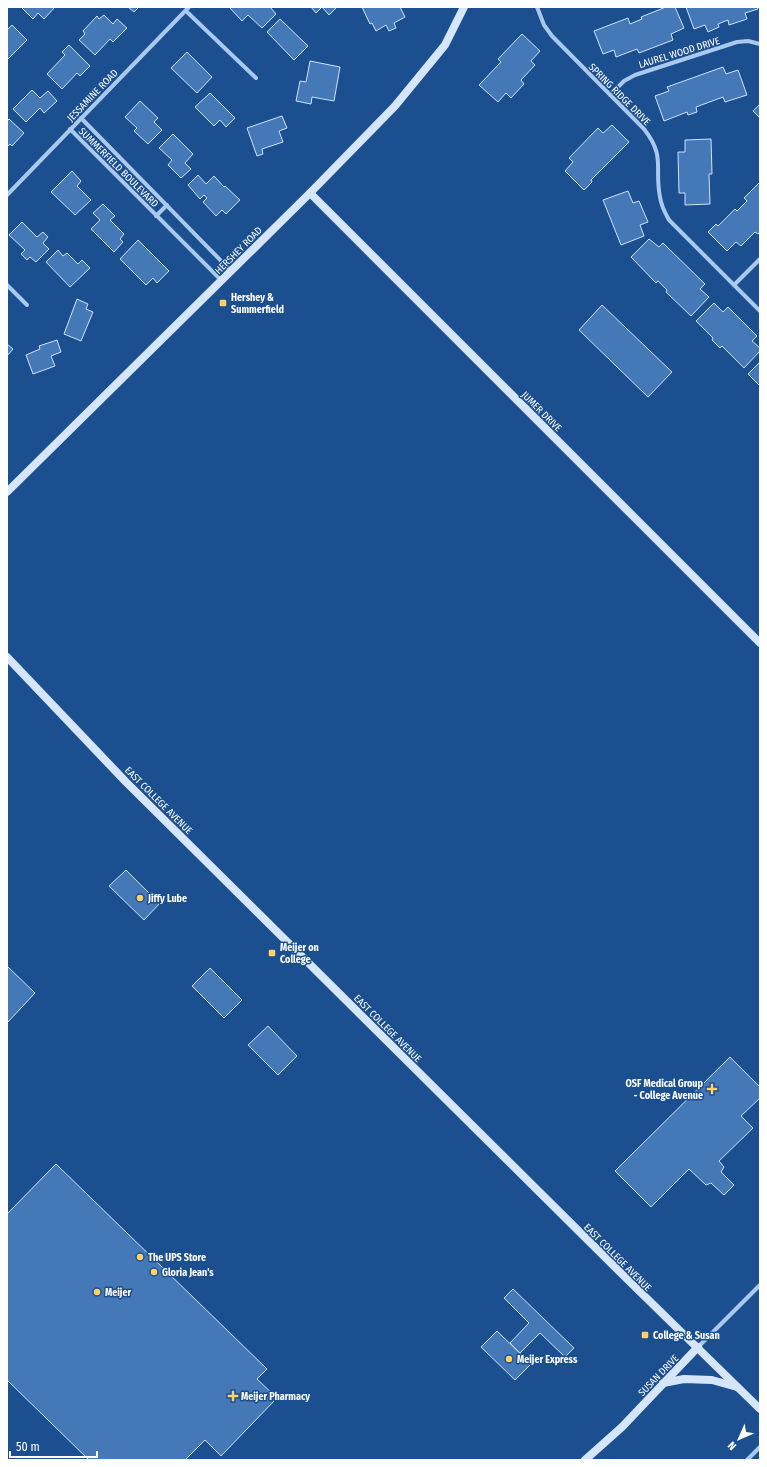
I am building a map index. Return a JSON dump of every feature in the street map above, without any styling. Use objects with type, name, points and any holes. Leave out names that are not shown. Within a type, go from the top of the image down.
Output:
[{"type":"main road","name":"HERSHEY ROAD","points":[[7,492],[310,193],[395,106],[445,45],[464,7]]},
{"type":"main road","name":"JUMER DRIVE","points":[[310,193],[760,643]]},
{"type":"main road","name":"EAST COLLEGE AVENUE","points":[[7,657],[131,787],[760,1410]]},
{"type":"main road","name":"SUSAN DRIVE","points":[[585,1460],[622,1427],[698,1347]]},
{"type":"main road","points":[[663,1383],[684,1379],[712,1380],[738,1388]]},
{"type":"street","name":"SPRING RIDGE DRIVE","points":[[537,7],[544,25],[552,36],[644,129],[652,139],[658,159],[660,197],[663,209],[669,220],[760,311]]},
{"type":"street","points":[[188,9],[256,78]]},
{"type":"street","name":"JESSAMINE ROAD","points":[[7,195],[188,9]]},
{"type":"street","name":"LAUREL WOOD DRIVE","points":[[610,95],[624,81],[635,75],[738,42],[748,41],[760,44]]},
{"type":"street","name":"SUMMERFIELD BOULEVARD","points":[[81,118],[231,271]]},
{"type":"street","name":"SUMMERFIELD BOULEVARD","points":[[70,129],[221,281]]},
{"type":"street","name":"SUMMERFIELD BOULEVARD","points":[[156,216],[167,205]]},
{"type":"street","points":[[734,285],[760,259]]},
{"type":"street","points":[[7,285],[27,305]]},
{"type":"street","name":"SUSAN DRIVE","points":[[698,1347],[760,1285]]},
{"type":"street","points":[[747,1460],[760,1447]]},
{"type":"building","points":[[21,7],[55,7],[44,19],[38,13],[33,19]]},
{"type":"building","points":[[128,7],[139,7],[134,12]]},
{"type":"building","points":[[229,7],[270,7],[276,14],[262,28],[248,15],[242,21]]},
{"type":"building","points":[[311,7],[322,7],[316,13]]},
{"type":"building","points":[[322,7],[337,7],[329,15]]},
{"type":"building","points":[[362,7],[400,7],[405,17],[394,23],[396,28],[389,31],[386,25],[376,31],[372,23],[370,24]]},
{"type":"building","points":[[666,7],[675,7],[684,28],[671,34],[673,40],[639,53],[637,49],[616,57],[614,50],[603,54],[594,31],[628,18],[630,24],[642,19],[641,17]]},
{"type":"building","points":[[686,7],[757,7],[758,9],[745,13],[747,19],[729,25],[728,20],[718,24],[719,27],[708,32],[705,25],[694,29]]},
{"type":"building","points":[[104,15],[113,24],[117,19],[127,28],[113,42],[110,39],[95,55],[79,40],[85,34],[83,31],[97,16],[99,19]]},
{"type":"building","points":[[280,19],[308,46],[294,60],[267,32]]},
{"type":"building","points":[[12,25],[27,40],[7,60],[7,30]]},
{"type":"building","points":[[522,34],[540,51],[531,61],[535,65],[521,80],[524,84],[511,98],[506,93],[498,102],[479,85],[501,62],[498,59]]},
{"type":"building","points":[[69,45],[90,66],[80,76],[77,73],[62,89],[47,74],[65,55],[62,52]]},
{"type":"building","points":[[187,52],[212,77],[197,93],[171,68]]},
{"type":"building","points":[[310,61],[340,67],[334,101],[312,97],[311,104],[296,101],[300,81],[306,82]]},
{"type":"building","points":[[723,67],[726,74],[738,70],[747,95],[725,102],[723,97],[696,107],[697,112],[688,115],[687,112],[664,121],[655,96],[669,91],[667,87]]},
{"type":"building","points":[[32,90],[40,98],[48,91],[57,101],[44,113],[40,108],[26,122],[13,109]]},
{"type":"building","points":[[210,93],[235,118],[226,127],[220,120],[214,126],[195,107]]},
{"type":"building","points":[[140,101],[158,118],[154,122],[162,130],[148,144],[134,131],[137,128],[125,117]]},
{"type":"building","points":[[760,104],[760,118],[753,111]]},
{"type":"building","points":[[282,116],[287,128],[279,131],[283,142],[262,149],[263,154],[257,156],[247,128]]},
{"type":"building","points":[[9,119],[24,133],[12,146],[10,144],[7,147],[7,121]]},
{"type":"building","points":[[612,125],[629,142],[591,180],[592,182],[584,190],[565,171],[573,162],[569,158],[598,128],[603,133]]},
{"type":"building","points":[[173,134],[193,154],[185,163],[191,169],[181,178],[168,165],[172,160],[159,148]]},
{"type":"building","points":[[711,139],[712,174],[709,174],[710,204],[685,205],[685,193],[679,193],[678,152],[685,152],[685,140]]},
{"type":"building","points":[[72,171],[81,181],[77,186],[91,200],[75,215],[51,192]]},
{"type":"building","points":[[198,175],[206,184],[214,176],[224,187],[225,186],[240,200],[226,214],[222,210],[216,216],[203,202],[207,198],[204,195],[200,199],[188,185]]},
{"type":"building","points":[[760,182],[760,232],[758,234],[755,232],[741,246],[736,242],[727,251],[708,232],[716,224],[718,226],[735,209],[737,211],[747,201],[744,198]]},
{"type":"building","points":[[628,191],[633,203],[639,201],[648,222],[640,225],[644,236],[621,245],[603,200]]},
{"type":"building","points":[[103,204],[115,216],[110,220],[124,234],[120,239],[123,242],[114,252],[91,229],[100,220],[93,213]]},
{"type":"building","points":[[22,222],[37,237],[43,232],[48,237],[43,243],[49,249],[36,262],[30,257],[27,260],[21,254],[25,250],[9,235]]},
{"type":"building","points":[[649,239],[659,247],[663,243],[705,284],[700,289],[709,297],[691,316],[666,292],[667,290],[658,281],[656,283],[631,257]]},
{"type":"building","points":[[138,240],[169,271],[157,283],[153,278],[146,285],[120,259]]},
{"type":"building","points":[[58,250],[63,256],[67,253],[78,264],[82,260],[90,268],[70,287],[46,262]]},
{"type":"building","points":[[77,299],[88,304],[86,309],[93,312],[81,341],[64,334]]},
{"type":"building","points":[[714,303],[723,312],[728,307],[757,336],[752,341],[760,348],[760,351],[744,368],[722,346],[720,348],[712,340],[713,338],[696,321]]},
{"type":"building","points":[[602,305],[672,372],[648,397],[579,330]]},
{"type":"building","points":[[57,340],[61,352],[51,356],[55,366],[33,374],[26,355],[40,349],[39,346]]},
{"type":"building","points":[[7,344],[13,349],[7,356]]},
{"type":"building","points":[[760,362],[760,386],[748,374]]},
{"type":"building","name":"Jiffy Lube","points":[[126,870],[150,894],[152,892],[162,901],[144,920],[109,886]]},
{"type":"building","points":[[7,966],[35,993],[7,1023]]},
{"type":"building","points":[[210,968],[242,1000],[224,1018],[192,986]]},
{"type":"building","points":[[268,1026],[297,1056],[278,1075],[248,1045]]},
{"type":"building","points":[[730,1057],[760,1087],[760,1098],[741,1116],[753,1128],[719,1161],[724,1167],[721,1172],[734,1185],[724,1195],[711,1183],[706,1185],[689,1169],[651,1207],[615,1171]]},
{"type":"building","name":"Meijer","points":[[56,1164],[267,1369],[257,1379],[277,1398],[221,1456],[205,1440],[185,1460],[89,1460],[7,1380],[7,1214]]},
{"type":"building","points":[[513,1289],[574,1348],[565,1357],[540,1333],[520,1353],[510,1343],[529,1323],[504,1298]]},
{"type":"building","name":"Meijer Express","points":[[497,1331],[531,1364],[515,1380],[481,1347]]},
{"type":"place","name":"Hershey & Summerfield","points":[[223,303]]},
{"type":"place","name":"Jiffy Lube","points":[[140,898]]},
{"type":"place","name":"Meijer on College","points":[[272,953]]},
{"type":"place","name":"OSF Medical Group - College Avenue","points":[[712,1089]]},
{"type":"place","name":"The UPS Store","points":[[140,1257]]},
{"type":"place","name":"Gloria Jean's","points":[[154,1272]]},
{"type":"place","name":"Meijer","points":[[97,1292]]},
{"type":"place","name":"College & Susan","points":[[645,1335]]},
{"type":"place","name":"Meijer Express","points":[[509,1359]]},
{"type":"place","name":"Meijer Pharmacy","points":[[233,1396]]}]
